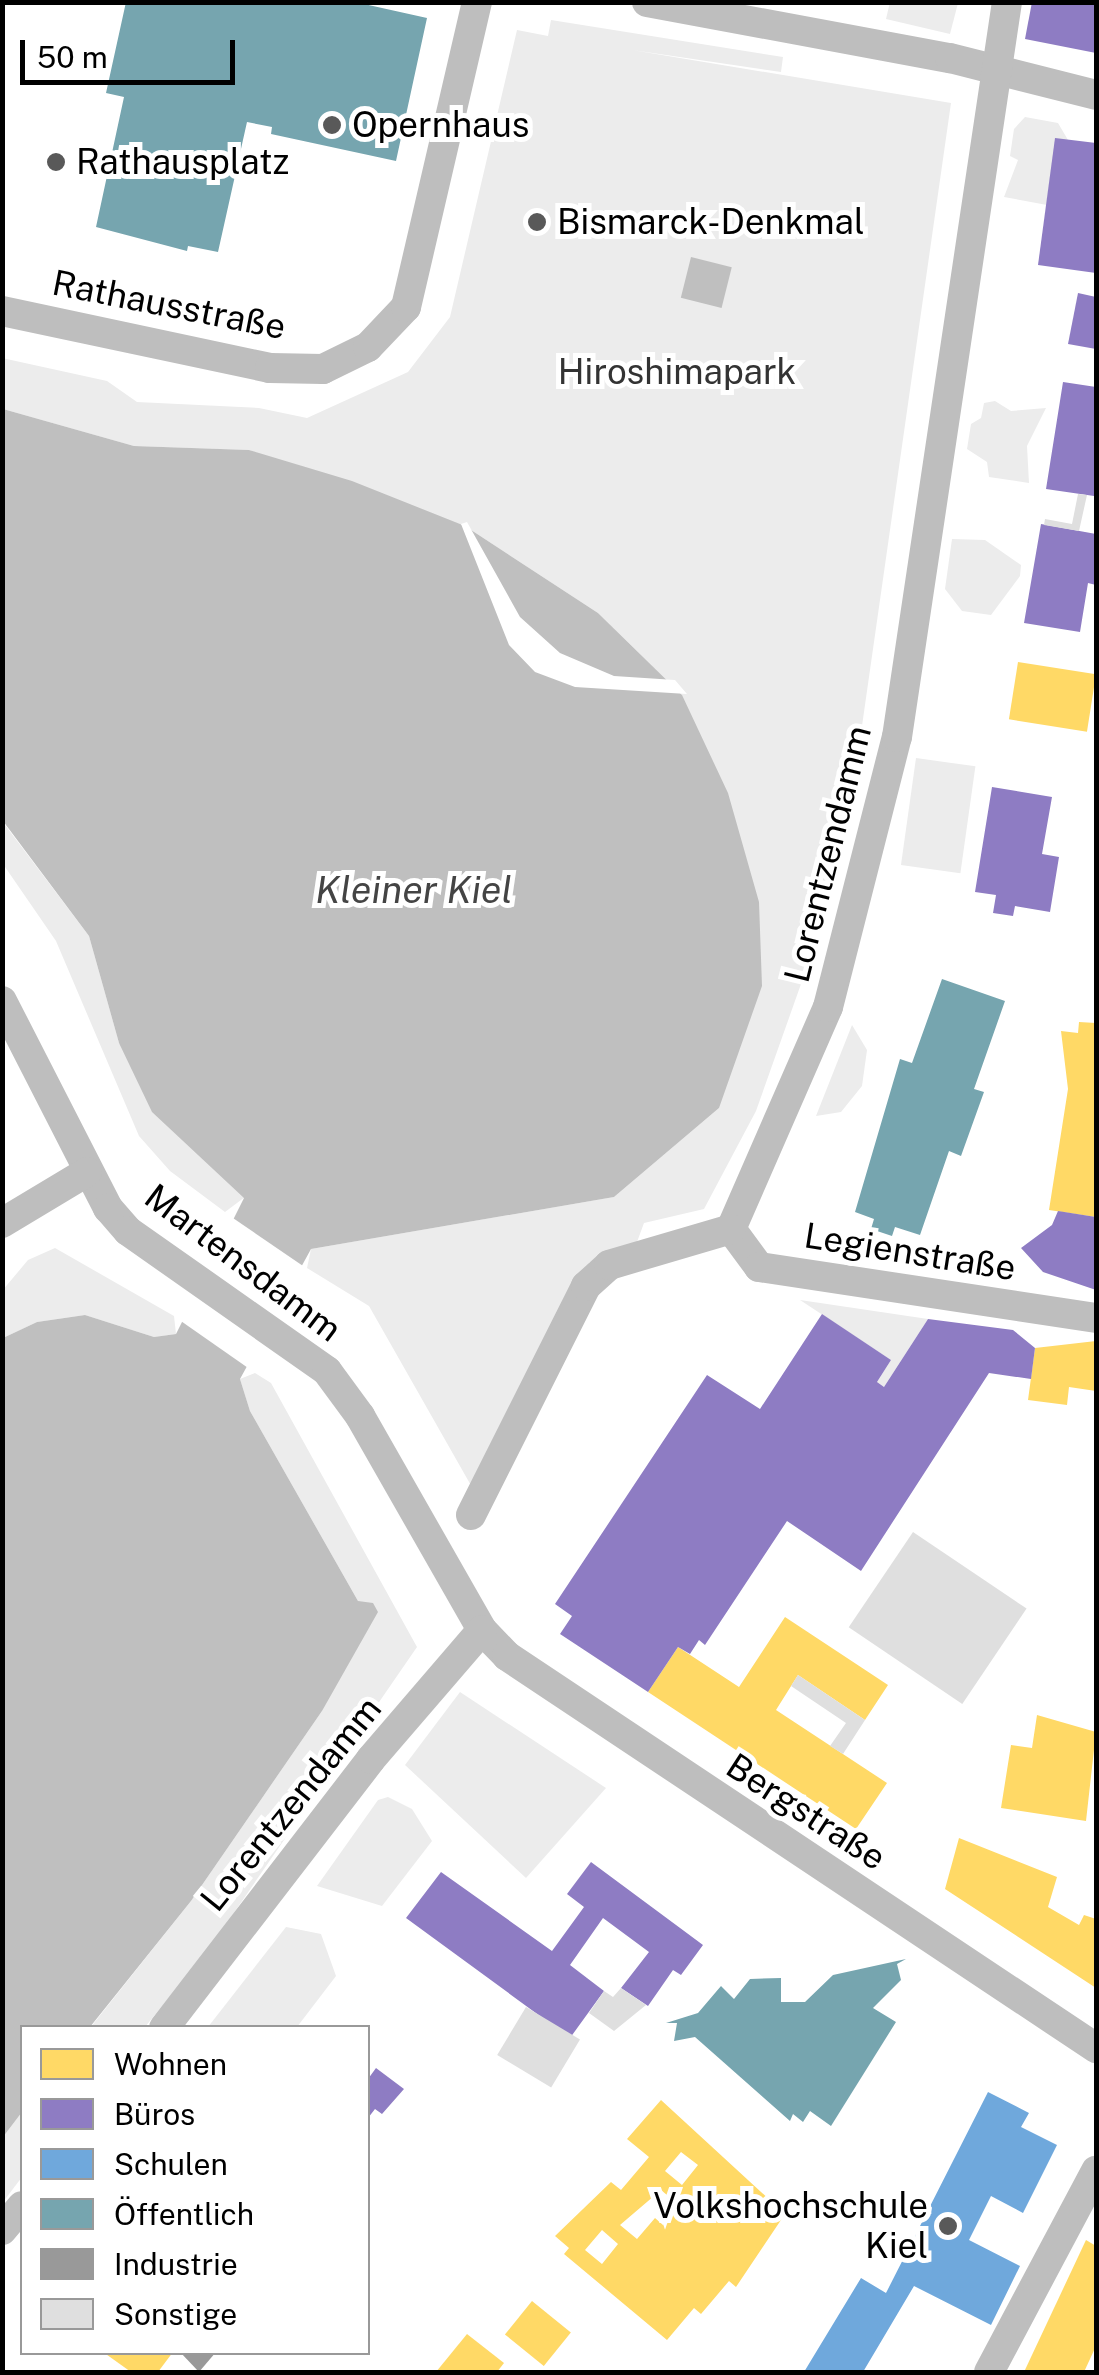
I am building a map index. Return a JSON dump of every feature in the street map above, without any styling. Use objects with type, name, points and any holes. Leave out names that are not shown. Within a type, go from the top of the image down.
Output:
[{"type":"street","name":"Rathausstraße","points":[[2,311],[270,368],[323,368],[368,347],[406,307],[476,2]]},
{"type":"street","points":[[647,2],[997,70],[1096,95]]},
{"type":"street","name":"Lorentzendamm","points":[[731,1229],[828,1007],[897,737],[1007,2]]},
{"type":"street","name":"Martensdamm","points":[[2,1002],[88,1172],[128,1230],[327,1371],[352,1404],[482,1630]]},
{"type":"street","points":[[2,1223],[88,1172]]},
{"type":"street","points":[[471,1515],[586,1286],[609,1265],[731,1229]]},
{"type":"street","name":"Legienstraße","points":[[731,1229],[759,1267],[1096,1318]]},
{"type":"street","name":"Lorentzendamm","points":[[166,2025],[371,1759],[482,1630]]},
{"type":"street","name":"Bergstraße","points":[[482,1630],[536,1679],[1096,2048]]},
{"type":"street","points":[[989,2372],[1096,2170]]},
{"type":"street","points":[[2,2230],[20,2208]]},
{"type":"green space","points":[[890,2],[958,3],[950,34],[886,19]]},
{"type":"green space","name":"Hiroshimapark","points":[[551,20],[783,57],[781,72],[632,50],[951,103],[854,782],[801,984],[756,1111],[704,1209],[644,1223],[630,1261],[590,1262],[554,1321],[477,1496],[369,1306],[307,1268],[311,1249],[614,1197],[719,1108],[682,695],[598,613],[465,526],[249,450],[134,446],[3,409],[2,358],[107,381],[137,402],[259,408],[307,418],[408,372],[450,317],[517,30],[548,36]]},
{"type":"green space","points":[[1025,117],[1058,123],[1068,140],[1047,205],[1004,197],[1018,160],[1010,156],[1014,129]]},
{"type":"green space","points":[[995,401],[1011,411],[1046,408],[1027,446],[1029,483],[989,477],[987,462],[967,449],[971,424],[981,418],[984,403]]},
{"type":"green space","points":[[952,539],[985,540],[1021,565],[1020,576],[991,615],[962,611],[945,589]]},
{"type":"green space","points":[[916,758],[975,766],[960,873],[901,865]]},
{"type":"green space","points":[[2,821],[89,936],[119,1043],[245,1197],[225,1212],[170,1171],[139,1136],[56,941],[3,864]]},
{"type":"green space","points":[[852,1025],[867,1050],[862,1086],[841,1112],[816,1116]]},
{"type":"green space","points":[[55,1248],[174,1316],[176,1334],[154,1337],[85,1315],[37,1322],[3,1338],[2,1291],[28,1260]]},
{"type":"green space","points":[[800,1300],[928,1319],[884,1387],[877,1382],[891,1360]]},
{"type":"green space","points":[[255,1373],[271,1383],[417,1647],[211,1946],[147,2025],[92,2025],[191,1901],[322,1711],[358,1601],[250,1411],[240,1379]]},
{"type":"green space","points":[[460,1692],[606,1788],[526,1878],[405,1765]]},
{"type":"green space","points":[[388,1797],[412,1809],[432,1841],[382,1906],[317,1886],[378,1800]]},
{"type":"green space","points":[[286,1927],[321,1934],[336,1976],[299,2025],[210,2025]]},
{"type":"green space","points":[[20,2115],[20,2180],[3,2202],[3,2137]]},
{"type":"water","points":[[691,257],[732,267],[722,308],[681,298]]},
{"type":"water","name":"Kleiner Kiel","points":[[3,409],[134,446],[249,450],[352,481],[465,526],[598,613],[682,695],[728,793],[759,902],[762,986],[719,1108],[614,1197],[311,1249],[240,1379],[250,1411],[358,1601],[373,1603],[378,1612],[322,1711],[191,1901],[92,2025],[20,2025],[20,2115],[3,2137],[3,1338],[37,1322],[85,1315],[154,1337],[176,1334],[244,1198],[152,1112],[119,1043],[89,936],[3,821]]},
{"type":"pier","points":[[467,522],[520,617],[560,653],[614,676],[675,680],[687,694],[575,687],[535,672],[509,645],[461,524]]},
{"type":"pier","points":[[230,1216],[306,1268],[251,1370],[178,1319]]},
{"type":"building: Wohnen","points":[[1018,662],[1096,674],[1087,732],[1009,719]]},
{"type":"building: Wohnen","points":[[1079,1022],[1096,1023],[1096,1217],[1049,1210],[1068,1089],[1061,1031],[1078,1033]]},
{"type":"building: Wohnen","points":[[1096,1341],[1096,1391],[1069,1387],[1067,1405],[1028,1400],[1035,1348]]},
{"type":"building: Wohnen","points":[[785,1617],[888,1685],[865,1720],[798,1675],[776,1710],[887,1783],[856,1829],[648,1692],[678,1647],[739,1687]]},
{"type":"building: Wohnen","points":[[1037,1715],[1096,1732],[1086,1821],[1001,1808],[1011,1745],[1032,1748]]},
{"type":"building: Wohnen","points":[[959,1838],[1057,1877],[1048,1907],[1079,1925],[1084,1915],[1096,1919],[1096,1988],[945,1889]]},
{"type":"building: Wohnen","points":[[661,2100],[785,2214],[736,2287],[729,2281],[701,2314],[694,2308],[667,2340],[564,2254],[569,2248],[555,2236],[611,2182],[621,2190],[649,2157],[627,2139]],"holes":[[[681,2152],[698,2165],[682,2185],[665,2171]],[[661,2190],[680,2206],[663,2225],[655,2218],[637,2239],[620,2225]],[[602,2230],[618,2244],[602,2264],[585,2250]]]},
{"type":"building: Wohnen","points":[[1086,2240],[1096,2246],[1096,2346],[1084,2372],[1024,2372]]},
{"type":"building: Wohnen","points":[[532,2301],[571,2332],[544,2366],[505,2334]]},
{"type":"building: Wohnen","points":[[467,2334],[504,2363],[497,2372],[436,2372]]},
{"type":"building: Wohnen","points":[[107,2355],[171,2355],[158,2372],[131,2372]]},
{"type":"building: Büros","points":[[1032,2],[1096,2],[1096,53],[1025,39]]},
{"type":"building: Büros","points":[[1055,138],[1096,143],[1096,273],[1038,265]]},
{"type":"building: Büros","points":[[1078,293],[1096,297],[1096,349],[1068,344]]},
{"type":"building: Büros","points":[[1063,382],[1096,387],[1096,502],[1094,496],[1046,489]]},
{"type":"building: Büros","points":[[1041,524],[1096,534],[1096,585],[1088,583],[1080,632],[1024,623]]},
{"type":"building: Büros","points":[[992,787],[1052,797],[1042,854],[1059,857],[1050,912],[1015,906],[1013,916],[993,913],[996,895],[975,892]]},
{"type":"building: Büros","points":[[1058,1211],[1096,1217],[1096,1290],[1043,1272],[1021,1248],[1052,1225]]},
{"type":"building: Büros","points":[[822,1314],[891,1360],[877,1382],[884,1387],[928,1319],[1013,1330],[1035,1348],[1031,1379],[989,1373],[861,1571],[787,1521],[705,1645],[699,1640],[690,1654],[678,1647],[648,1692],[560,1634],[572,1616],[555,1604],[707,1375],[760,1409]]},
{"type":"building: Büros","points":[[591,1862],[703,1945],[681,1975],[673,1970],[648,2006],[621,1988],[649,1952],[603,1918],[570,1965],[604,1991],[570,2038],[406,1918],[441,1872],[552,1951],[584,1907],[567,1894]]},
{"type":"building: Büros","points":[[376,2068],[404,2089],[382,2114],[375,2109],[370,2115],[370,2076]]},
{"type":"building: Schulen","name":"Volkshochschule Kiel","points":[[988,2092],[1029,2113],[1021,2127],[1057,2145],[1023,2213],[991,2196],[969,2240],[1020,2266],[991,2325],[914,2286],[863,2372],[804,2372],[861,2278],[886,2293]]},
{"type":"building: Öffentlich","name":"Opernhaus","points":[[126,2],[355,2],[427,18],[396,161],[271,134],[272,127],[247,122],[218,252],[188,246],[187,251],[96,227],[124,97],[106,93]]},
{"type":"building: Öffentlich","points":[[942,979],[1005,1001],[974,1089],[984,1092],[961,1156],[949,1151],[920,1235],[895,1227],[892,1236],[871,1229],[874,1219],[855,1212],[900,1059],[912,1063]]},
{"type":"building: Öffentlich","points":[[906,1959],[897,1964],[901,1980],[873,2008],[896,2022],[831,2126],[810,2111],[803,2122],[793,2114],[790,2121],[695,2037],[674,2041],[677,2023],[666,2023],[698,2013],[721,1986],[734,1999],[750,1979],[781,1978],[781,2002],[805,2002],[833,1975]]},
{"type":"building: Industrie","points":[[183,2355],[213,2355],[199,2372]]},
{"type":"building: Sonstige","points":[[1078,494],[1087,495],[1079,531],[1044,525],[1045,519],[1072,524]]},
{"type":"building: Sonstige","points":[[913,1532],[1027,1609],[962,1704],[849,1627]]},
{"type":"building: Sonstige","points":[[798,1675],[865,1720],[843,1754],[830,1746],[846,1723],[791,1686]]},
{"type":"building: Sonstige","points":[[621,1988],[646,2005],[614,2031],[589,2013],[604,1991],[613,1997]]},
{"type":"building: Sonstige","points":[[526,2007],[580,2039],[551,2087],[497,2055]]},
{"type":"place","name":"Opernhaus","points":[[332,125]]},
{"type":"place","name":"Rathausplatz","points":[[56,162]]},
{"type":"place","name":"Bismarck-Denkmal","points":[[537,222]]},
{"type":"place","name":"Volkshochschule Kiel","points":[[948,2226]]}]
